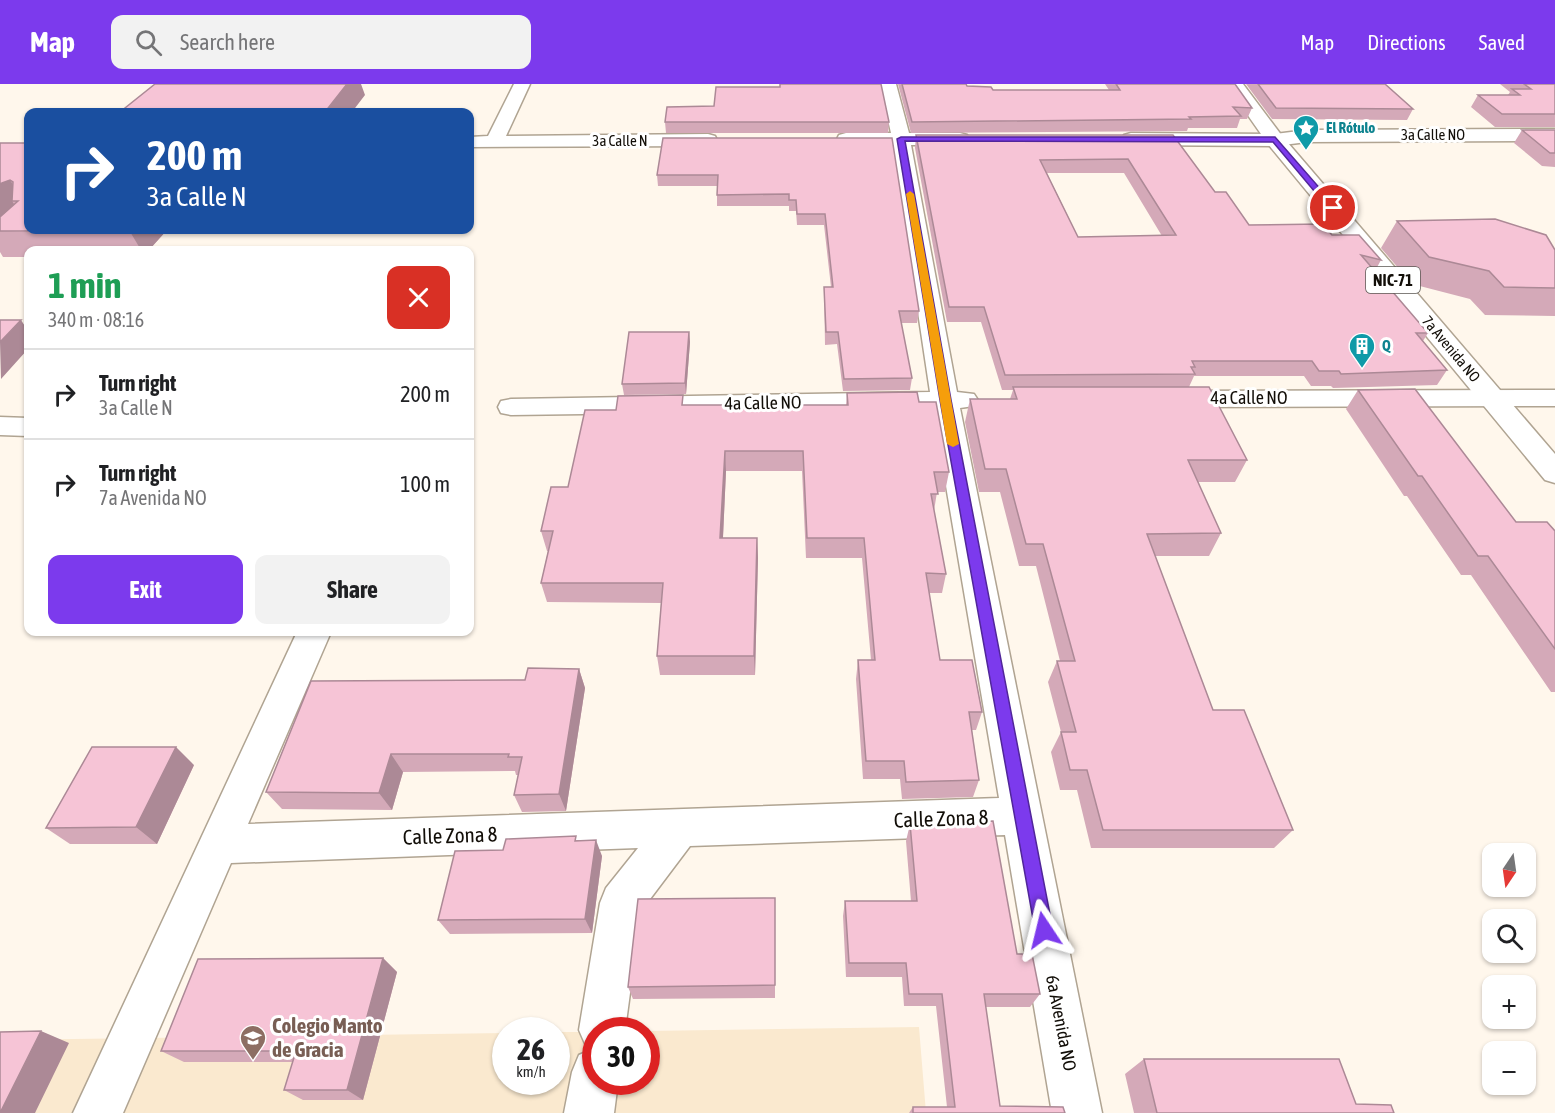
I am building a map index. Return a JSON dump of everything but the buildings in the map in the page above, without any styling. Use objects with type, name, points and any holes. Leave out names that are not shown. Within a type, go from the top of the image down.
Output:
[{"type":"main road","points":[[494,142],[522,84]]},
{"type":"main road","name":"6a Avenida NO","points":[[888,84],[901,139],[945,400],[1077,1113]]},
{"type":"main road","name":"7a Avenida NO","points":[[1234,84],[1275,140],[1555,473]]},
{"type":"main road","name":"3a Calle NO","points":[[1275,140],[1307,136],[1555,135]]},
{"type":"main road","points":[[829,140],[982,139]]},
{"type":"main road","points":[[1111,139],[1275,140]]},
{"type":"main road","name":"3a Calle N","points":[[474,142],[721,140]]},
{"type":"main road","name":"4a Calle NO","points":[[1147,399],[1555,398]]},
{"type":"main road","name":"4a Calle NO","points":[[511,406],[993,400]]},
{"type":"main road","points":[[0,426],[24,428]]},
{"type":"main road","points":[[98,1113],[312,636]]},
{"type":"main road","name":"Calle Zona 8","points":[[220,844],[1022,816]]},
{"type":"main road","points":[[604,1017],[621,903],[680,828]]},
{"type":"main road","points":[[589,1113],[592,1095]]},
{"type":"shaded area","name":"Colegio Manto de Gracia","points":[[919,1027],[926,1113],[0,1113],[0,1040],[492,1033],[492,1095],[570,1095],[570,1032],[582,1032],[582,1095],[660,1095],[660,1031]]},
{"type":"slow traffic","points":[[910,194],[953,444]]},
{"type":"place","name":"El Rótulo","points":[[1306,151]]},
{"type":"place","name":"Q","points":[[1362,369]]},
{"type":"place","name":"Colegio Manto de Gracia","points":[[253,1061]]},
{"type":"route","points":[[1044,930],[945,400],[901,139],[1275,140],[1333,208]]}]
